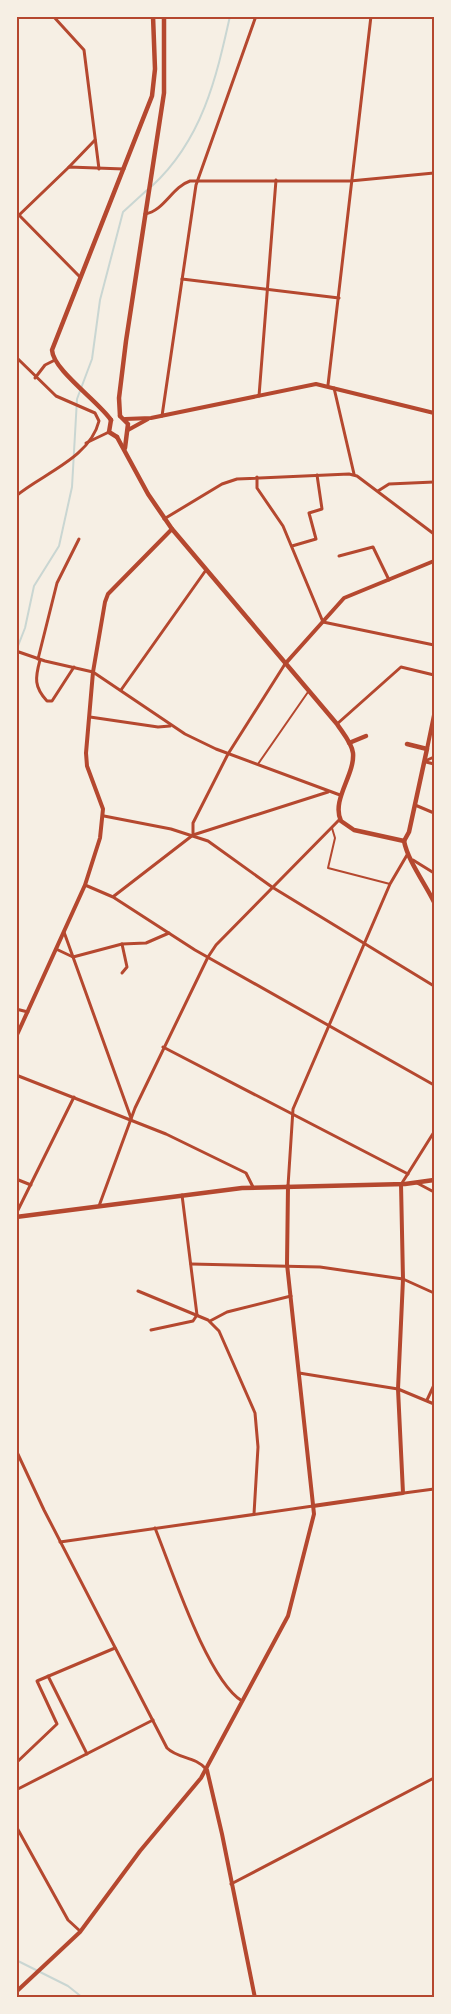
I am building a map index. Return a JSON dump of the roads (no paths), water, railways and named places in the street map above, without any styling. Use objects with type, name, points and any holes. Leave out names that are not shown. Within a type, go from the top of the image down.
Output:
[{"type":"main road","points":[[111,420],[55,360],[53,345],[152,96],[153,16]]},
{"type":"main road","points":[[127,454],[124,443],[127,431],[122,417],[120,385],[166,68],[164,16]]},
{"type":"main road","points":[[154,69],[166,68]]},
{"type":"main road","points":[[111,420],[122,417]]},
{"type":"main road","points":[[111,420],[109,432],[117,437],[164,519],[337,724],[349,743],[353,755],[338,812],[340,819],[354,830],[404,841]]},
{"type":"main road","points":[[117,437],[127,431]]},
{"type":"main road","points":[[349,743],[366,736]]},
{"type":"main road","points":[[407,744],[427,749],[409,832],[404,841],[406,855],[413,860],[435,902]]},
{"type":"main road","points":[[16,1215],[253,1187],[401,1184],[435,1180]]},
{"type":"street","points":[[53,16],[84,50],[99,169]]},
{"type":"street","points":[[162,416],[197,180],[256,16]]},
{"type":"street","points":[[328,385],[371,16]]},
{"type":"street","points":[[80,277],[17,215],[95,140]]},
{"type":"street","points":[[69,167],[123,169]]},
{"type":"street","points":[[145,214],[156,210],[183,184],[197,180],[350,181],[435,173]]},
{"type":"street","points":[[259,396],[276,180]]},
{"type":"street","points":[[182,279],[339,298]]},
{"type":"street","points":[[16,357],[56,396],[98,416],[99,423],[80,451],[68,462],[16,496]]},
{"type":"street","points":[[35,378],[45,365],[55,360]]},
{"type":"street","points":[[122,417],[151,418],[312,384],[328,385],[435,413]]},
{"type":"street","points":[[333,387],[354,474]]},
{"type":"street","points":[[127,431],[151,418]]},
{"type":"street","points":[[85,444],[109,432]]},
{"type":"street","points":[[164,519],[222,484],[237,479],[354,474],[435,534]]},
{"type":"street","points":[[292,546],[316,539],[309,513],[322,509],[317,475]]},
{"type":"street","points":[[257,477],[257,488],[278,518],[292,546],[323,622]]},
{"type":"street","points":[[378,491],[389,484],[435,482]]},
{"type":"street","points":[[16,1037],[86,885],[104,816],[86,760],[93,672],[104,607],[108,594],[172,529]]},
{"type":"street","points":[[74,667],[52,701],[47,701],[35,681],[39,660],[57,583],[79,539]]},
{"type":"street","points":[[339,556],[373,547],[388,580]]},
{"type":"street","points":[[193,835],[194,823],[228,754],[285,664],[344,598],[435,561]]},
{"type":"street","points":[[121,690],[206,570]]},
{"type":"street","points":[[323,622],[435,645]]},
{"type":"street","points":[[16,651],[39,660],[93,672],[170,726],[228,754],[342,795]]},
{"type":"street","points":[[337,724],[401,667],[435,675]]},
{"type":"street","points":[[258,765],[308,692]]},
{"type":"street","points":[[427,749],[435,715]]},
{"type":"street","points":[[90,717],[158,727],[170,726]]},
{"type":"street","points":[[424,761],[435,757]]},
{"type":"street","points":[[424,761],[435,764]]},
{"type":"street","points":[[113,897],[193,835],[330,792]]},
{"type":"street","points":[[415,805],[435,813]]},
{"type":"street","points":[[104,816],[193,835],[208,841],[272,887],[435,986]]},
{"type":"street","points":[[99,1206],[131,1118],[208,957],[216,945],[340,819]]},
{"type":"street","points":[[332,827],[335,838],[328,868],[390,884]]},
{"type":"street","points":[[16,1992],[46,1967],[80,1932],[127,1868],[206,1769],[244,1702],[288,1616],[313,1521],[314,1506],[287,1264],[292,1114],[390,884],[406,855]]},
{"type":"street","points":[[413,860],[435,873]]},
{"type":"street","points":[[86,885],[113,897],[208,957],[435,1085]]},
{"type":"street","points":[[64,932],[131,1118]]},
{"type":"street","points":[[56,949],[73,957],[122,944],[146,943],[169,933]]},
{"type":"street","points":[[122,944],[127,967],[122,973]]},
{"type":"street","points":[[16,1009],[28,1012]]},
{"type":"street","points":[[163,1047],[408,1174]]},
{"type":"street","points":[[16,1075],[131,1118],[242,1171],[250,1177],[253,1187]]},
{"type":"street","points":[[16,1215],[74,1097]]},
{"type":"street","points":[[403,1493],[398,1389],[403,1279],[401,1184],[435,1132]]},
{"type":"street","points":[[16,1179],[31,1185]]},
{"type":"street","points":[[417,1183],[435,1192]]},
{"type":"street","points":[[151,1330],[193,1322],[197,1316],[182,1195]]},
{"type":"street","points":[[191,1264],[287,1264],[403,1279],[435,1293]]},
{"type":"street","points":[[138,1291],[210,1321],[219,1331],[255,1413],[258,1447],[254,1514]]},
{"type":"street","points":[[210,1321],[227,1312],[291,1296]]},
{"type":"street","points":[[299,1373],[398,1389],[435,1404]]},
{"type":"street","points":[[427,1400],[435,1385]]},
{"type":"street","points":[[16,1450],[60,1542],[170,1751],[194,1759],[206,1769],[255,1998]]},
{"type":"street","points":[[60,1542],[435,1489]]},
{"type":"street","points":[[155,1528],[208,1655],[231,1693],[244,1702]]},
{"type":"street","points":[[16,1763],[57,1724],[37,1681],[115,1648]]},
{"type":"street","points":[[48,1676],[87,1754]]},
{"type":"street","points":[[16,1790],[153,1720]]},
{"type":"street","points":[[231,1884],[435,1778]]},
{"type":"street","points":[[16,1826],[68,1920],[80,1932]]},
{"type":"street","points":[[16,1983],[24,1986]]},
{"type":"waterway","points":[[152,186],[169,168],[195,129],[219,63],[230,16]]},
{"type":"waterway","points":[[16,651],[25,628],[34,586],[59,546],[72,487],[77,399],[92,359],[100,300],[123,212],[147,190]]},
{"type":"waterway","points":[[16,1960],[68,1986],[83,1998]]}]
